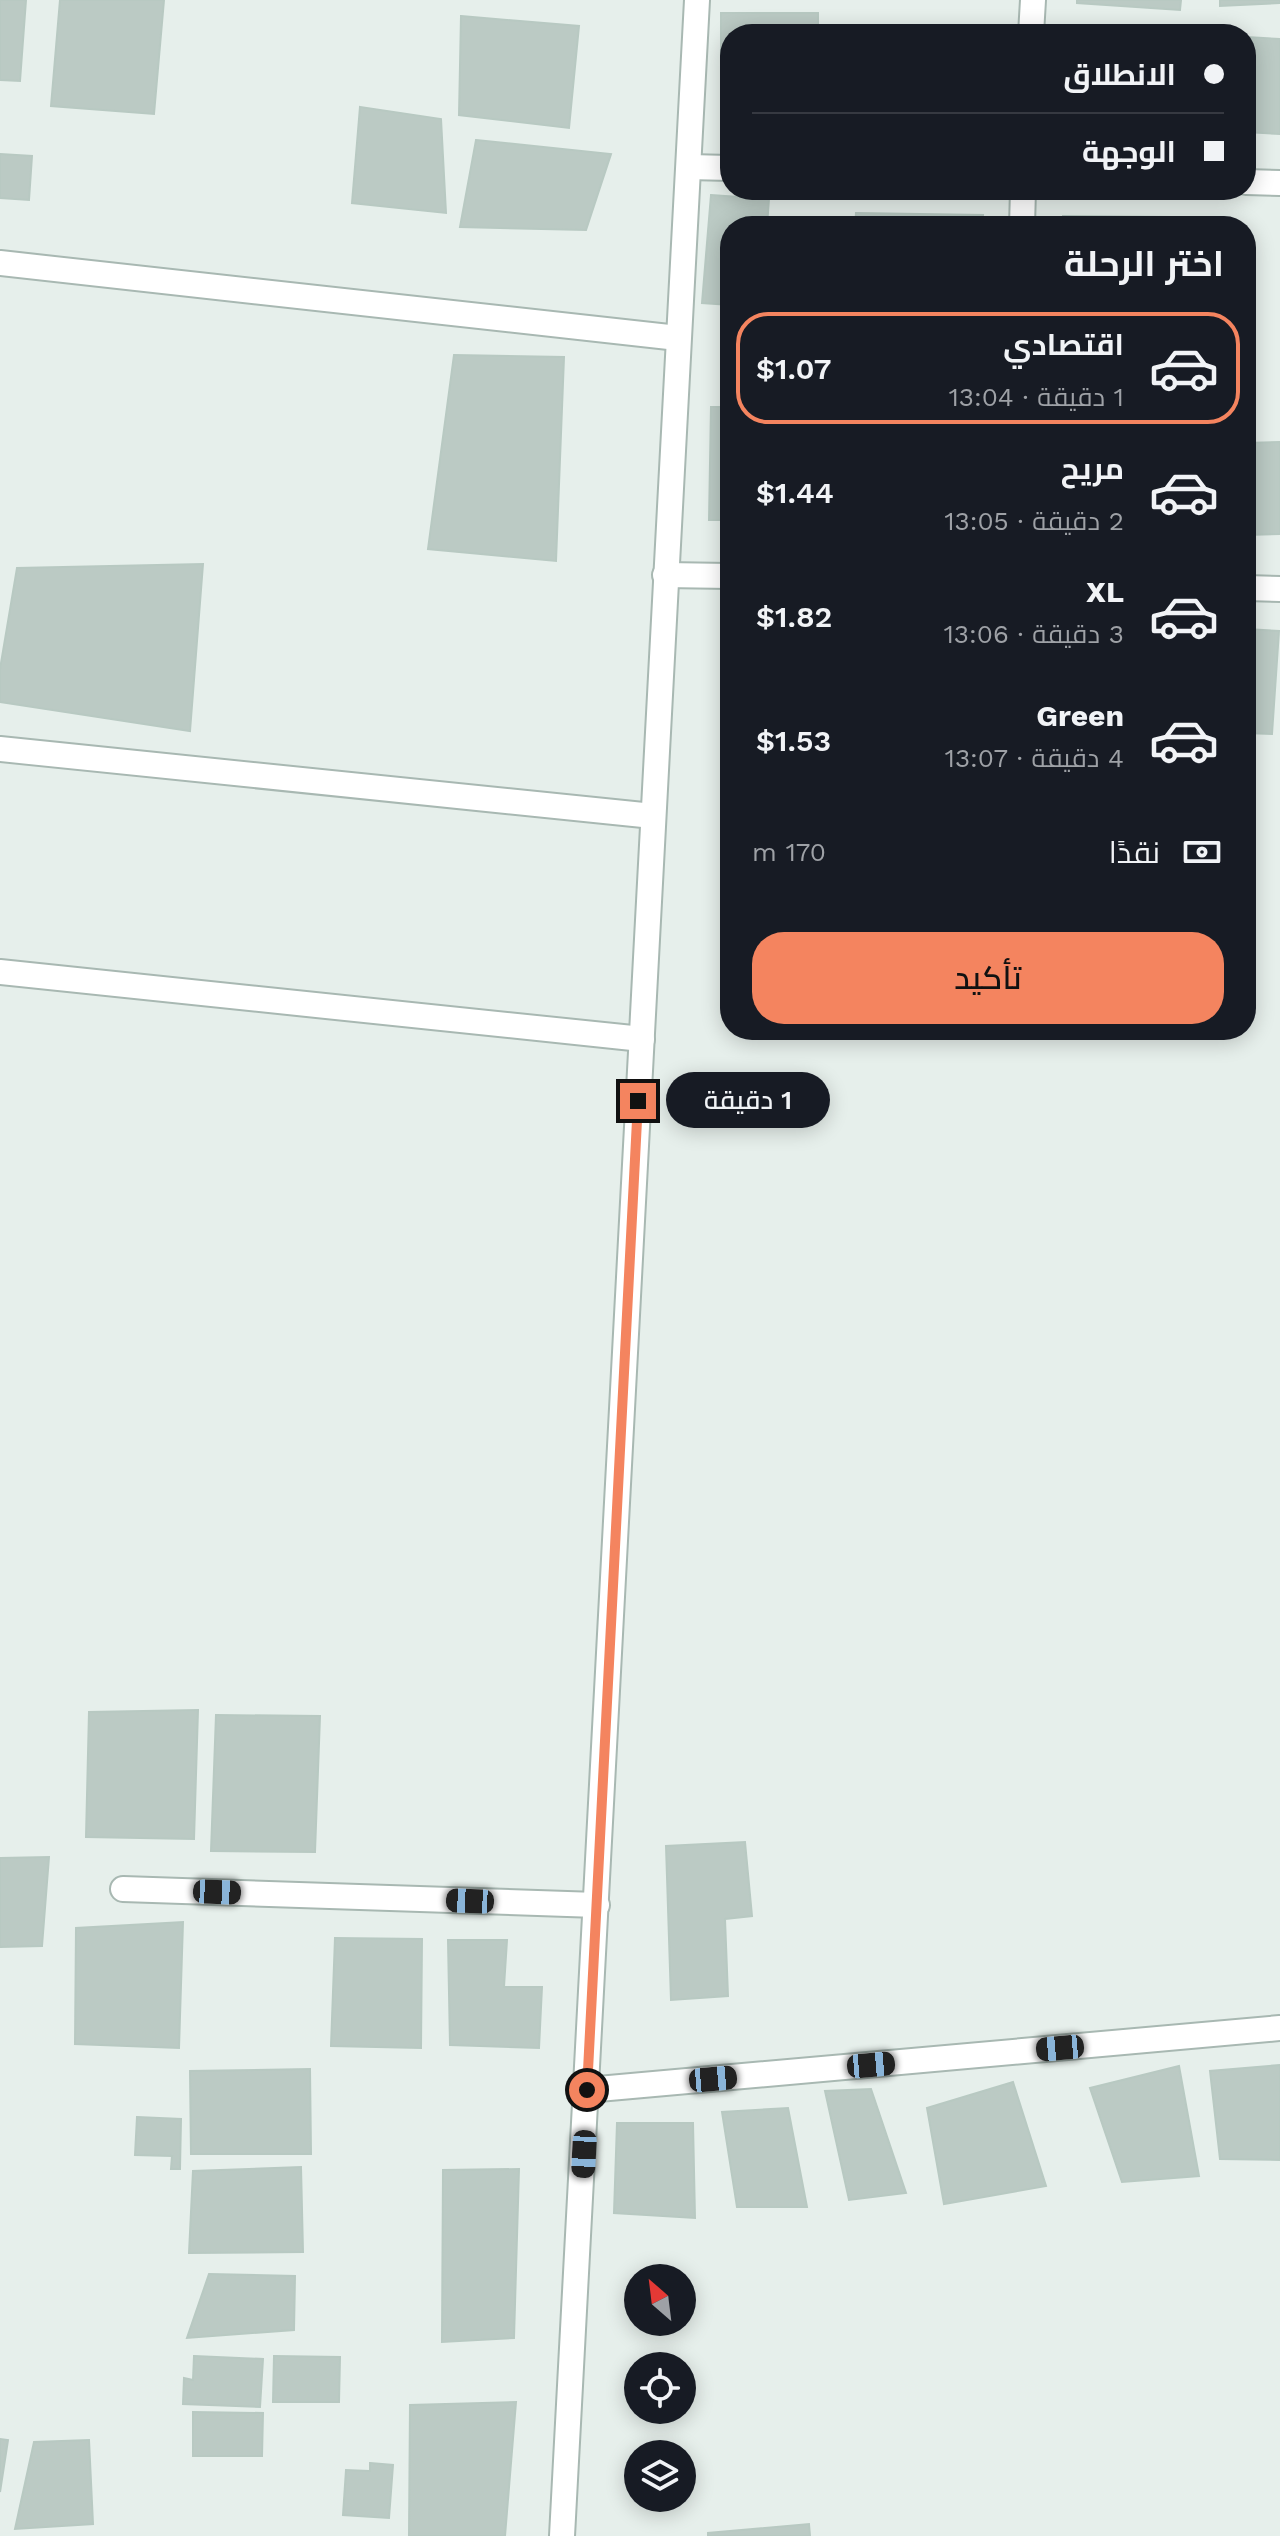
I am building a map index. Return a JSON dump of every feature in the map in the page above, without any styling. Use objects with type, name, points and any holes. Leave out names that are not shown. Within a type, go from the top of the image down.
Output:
[{"type":"street","points":[[562,2536],[697,0]]},
{"type":"street","points":[[1032,24],[1033,0]]},
{"type":"street","points":[[689,167],[720,168]]},
{"type":"street","points":[[1256,182],[1280,183]]},
{"type":"street","points":[[0,263],[678,338]]},
{"type":"street","points":[[665,575],[720,576]]},
{"type":"street","points":[[1256,588],[1280,589]]},
{"type":"street","points":[[0,749],[653,816]]},
{"type":"street","points":[[0,972],[642,1039]]},
{"type":"street","points":[[123,1889],[597,1905]]},
{"type":"street","points":[[587,2090],[1280,2028]]},
{"type":"building","points":[[0,0],[26,0],[20,81],[0,80]]},
{"type":"building","points":[[60,0],[164,0],[154,114],[51,106]]},
{"type":"building","points":[[1077,0],[1181,0],[1180,10],[1077,3]]},
{"type":"building","points":[[1220,0],[1280,0],[1280,3],[1220,6]]},
{"type":"building","points":[[721,13],[818,13],[818,24],[721,24]]},
{"type":"building","points":[[461,16],[579,26],[569,128],[459,115]]},
{"type":"building","points":[[1256,38],[1280,39],[1280,134],[1256,133]]},
{"type":"building","points":[[360,107],[441,119],[446,213],[352,203]]},
{"type":"building","points":[[476,140],[611,154],[586,230],[460,227]]},
{"type":"building","points":[[0,154],[32,156],[29,200],[0,198]]},
{"type":"building","points":[[711,195],[720,196],[720,200],[769,200],[768,216],[720,216],[720,304],[702,303]]},
{"type":"building","points":[[856,213],[983,215],[983,216],[856,216]]},
{"type":"building","points":[[454,355],[564,357],[556,561],[428,549]]},
{"type":"building","points":[[711,407],[720,407],[720,520],[709,520]]},
{"type":"building","points":[[1280,442],[1280,534],[1256,535],[1256,443]]},
{"type":"building","points":[[203,564],[190,731],[0,702],[0,669],[17,568]]},
{"type":"building","points":[[1256,630],[1279,631],[1272,734],[1256,733]]},
{"type":"building","points":[[198,1710],[194,1839],[86,1837],[89,1712]]},
{"type":"building","points":[[216,1715],[320,1716],[315,1852],[211,1851]]},
{"type":"building","points":[[745,1842],[752,1916],[725,1919],[728,1996],[671,2000],[666,1846]]},
{"type":"building","points":[[49,1857],[42,1946],[0,1947],[0,1858]]},
{"type":"building","points":[[183,1922],[179,2048],[75,2044],[76,1928]]},
{"type":"building","points":[[335,1938],[422,1939],[421,2048],[331,2046]]},
{"type":"building","points":[[448,1940],[507,1940],[504,1987],[542,1987],[539,2048],[450,2045]]},
{"type":"building","points":[[1280,2065],[1280,2160],[1220,2159],[1210,2071]]},
{"type":"building","points":[[1179,2066],[1199,2176],[1122,2182],[1090,2088]]},
{"type":"building","points":[[310,2069],[311,2154],[191,2154],[190,2071]]},
{"type":"building","points":[[1013,2082],[1046,2186],[944,2204],[927,2108]]},
{"type":"building","points":[[871,2089],[906,2193],[849,2200],[825,2091]]},
{"type":"building","points":[[788,2108],[807,2207],[737,2207],[722,2112]]},
{"type":"building","points":[[137,2117],[181,2119],[180,2169],[171,2169],[172,2156],[135,2155]]},
{"type":"building","points":[[617,2123],[693,2123],[695,2218],[614,2213]]},
{"type":"building","points":[[301,2167],[303,2252],[189,2253],[193,2171]]},
{"type":"building","points":[[519,2169],[514,2338],[442,2342],[443,2170]]},
{"type":"building","points":[[209,2274],[295,2276],[294,2330],[187,2338]]},
{"type":"building","points":[[194,2356],[263,2359],[260,2407],[183,2404],[184,2378],[193,2380]]},
{"type":"building","points":[[274,2356],[340,2357],[339,2402],[273,2402]]},
{"type":"building","points":[[516,2402],[505,2536],[409,2536],[410,2405]]},
{"type":"building","points":[[193,2412],[263,2413],[262,2456],[193,2456]]},
{"type":"building","points":[[0,2439],[8,2440],[0,2492]]},
{"type":"building","points":[[89,2440],[93,2524],[15,2529],[34,2442]]},
{"type":"building","points":[[370,2463],[393,2465],[389,2518],[343,2515],[346,2470],[370,2471]]},
{"type":"building","points":[[809,2524],[810,2536],[708,2536],[708,2533]]},
{"type":"route","points":[[587,2090],[638,1101]]}]
